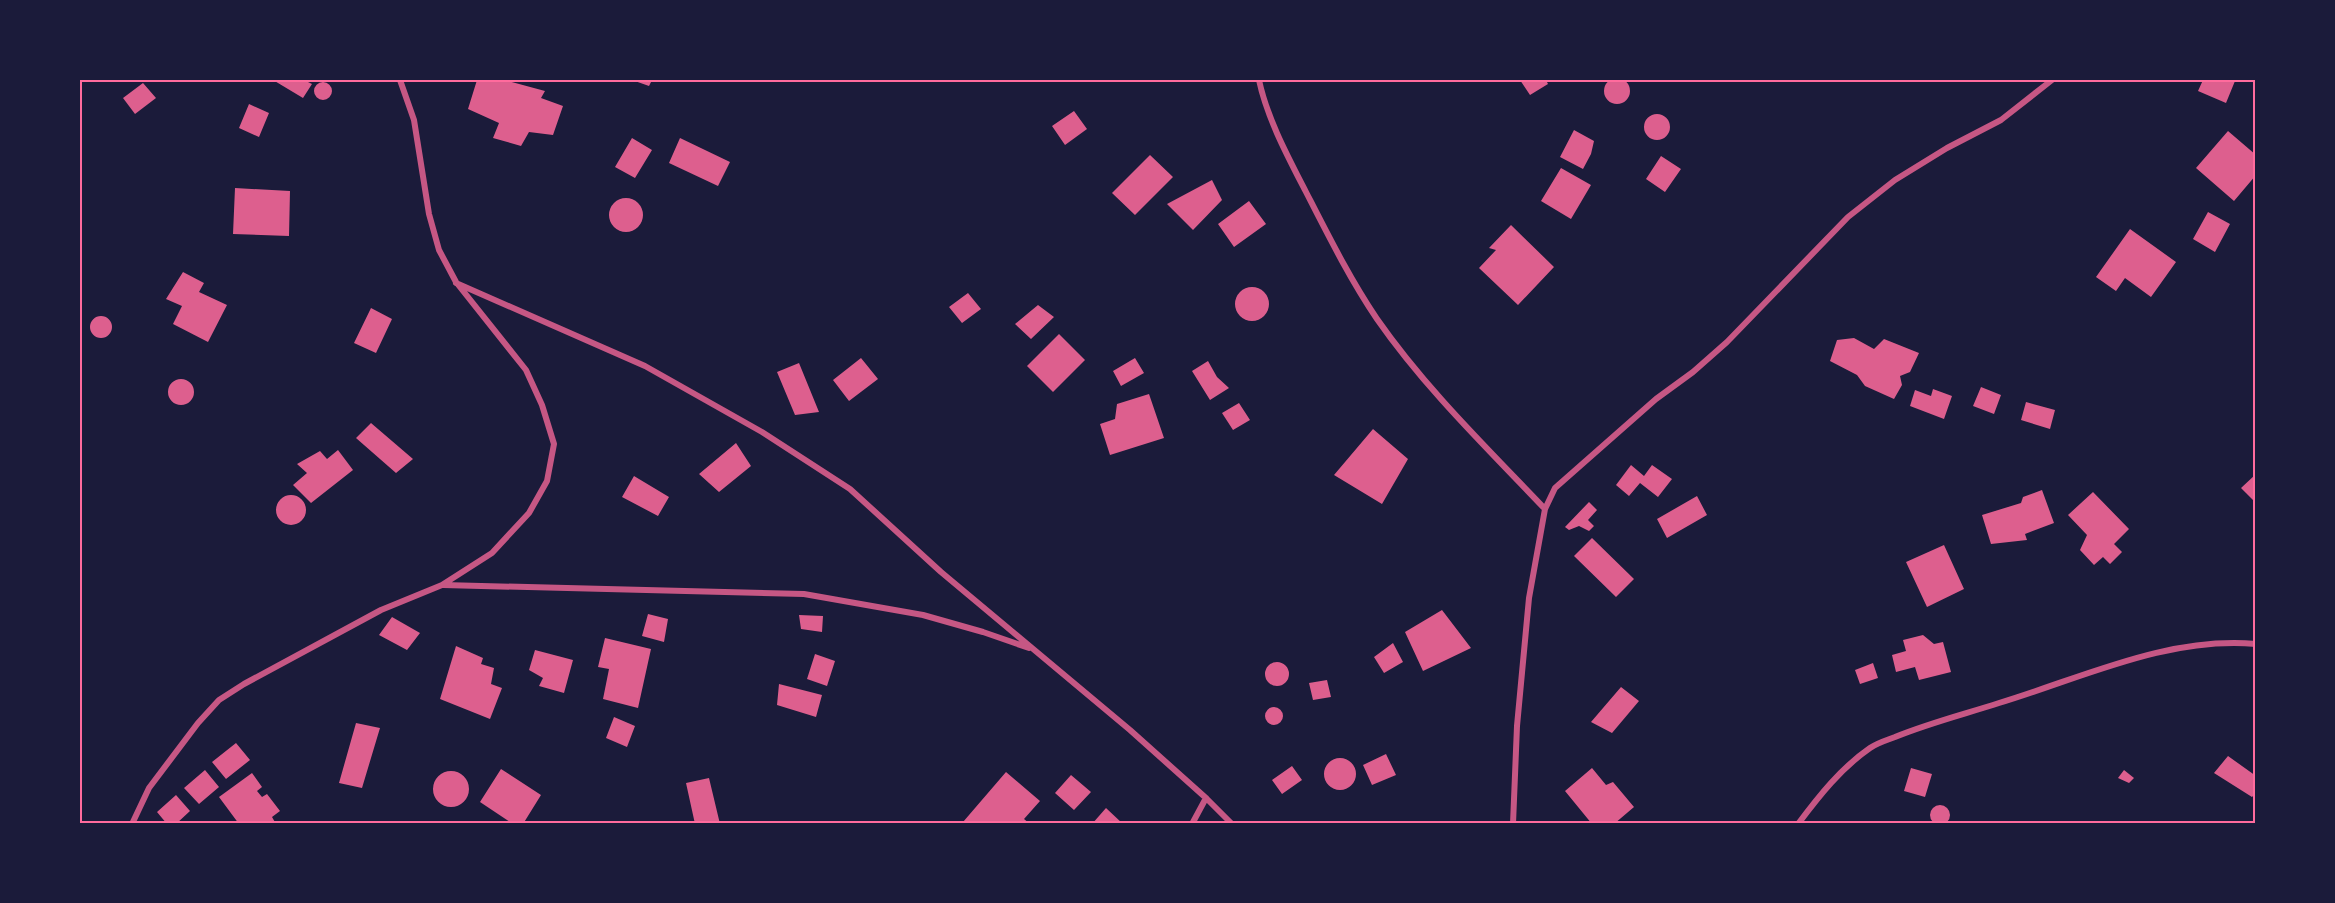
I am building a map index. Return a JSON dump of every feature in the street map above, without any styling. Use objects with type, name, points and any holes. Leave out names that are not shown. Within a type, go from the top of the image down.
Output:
[{"type":"street","points":[[132,824],[149,788],[198,723],[219,700],[244,684],[381,610],[442,585],[492,553],[529,513],[547,481],[554,444],[542,405],[526,370],[456,282],[439,250],[429,214],[414,120],[400,80]]},
{"type":"street","points":[[1259,80],[1262,97],[1298,178],[1338,256],[1377,319],[1438,397],[1545,509]]},
{"type":"street","points":[[1513,824],[1517,726],[1530,598],[1545,509],[1555,488],[1726,342],[1848,217],[1895,180],[1947,148],[2001,120],[2052,80]]},
{"type":"street","points":[[456,282],[645,366],[762,432],[850,489],[941,572],[1130,730],[1232,824]]},
{"type":"street","points":[[442,585],[804,594],[923,615],[1032,649]]},
{"type":"street","points":[[1798,824],[1825,789],[1854,761],[1872,747],[1911,730],[2005,702],[2126,660],[2185,647],[2256,644]]},
{"type":"street","points":[[1192,824],[1206,798]]},
{"type":"building","points":[[1617,78],[1626,82],[1630,91],[1626,100],[1617,104],[1608,100],[1604,91],[1608,82]]},
{"type":"building","points":[[273,80],[304,80],[312,84],[303,98]]},
{"type":"building","points":[[477,80],[504,80],[545,91],[541,98],[563,106],[553,135],[529,132],[521,146],[493,138],[499,123],[468,109]]},
{"type":"building","points":[[632,80],[652,80],[649,86]]},
{"type":"building","points":[[1520,80],[1546,80],[1548,84],[1530,95]]},
{"type":"building","points":[[2203,80],[2235,81],[2226,103],[2198,91]]},
{"type":"building","points":[[319,82],[327,82],[332,87],[330,98],[319,100],[314,95],[314,87]]},
{"type":"building","points":[[143,83],[156,98],[135,114],[123,98]]},
{"type":"building","points":[[249,104],[269,113],[259,137],[239,128]]},
{"type":"building","points":[[1074,111],[1087,129],[1065,145],[1052,126]]},
{"type":"building","points":[[1657,114],[1667,117],[1670,127],[1667,137],[1657,140],[1647,137],[1644,127],[1647,117]]},
{"type":"building","points":[[1574,130],[1594,141],[1591,154],[1583,169],[1560,157]]},
{"type":"building","points":[[2228,131],[2256,155],[2256,175],[2234,201],[2196,168]]},
{"type":"building","points":[[632,138],[652,150],[635,178],[615,167]]},
{"type":"building","points":[[680,138],[730,162],[718,186],[669,163]]},
{"type":"building","points":[[1150,155],[1173,177],[1135,215],[1112,193]]},
{"type":"building","points":[[1661,156],[1681,169],[1665,192],[1646,179]]},
{"type":"building","points":[[1561,168],[1591,185],[1571,219],[1541,201]]},
{"type":"building","points":[[1212,180],[1222,200],[1193,230],[1167,204]]},
{"type":"building","points":[[235,188],[290,191],[289,236],[233,234]]},
{"type":"building","points":[[626,198],[638,203],[643,215],[638,227],[626,232],[614,227],[609,215],[614,203]]},
{"type":"building","points":[[1249,201],[1266,224],[1234,247],[1218,224]]},
{"type":"building","points":[[2208,212],[2230,224],[2215,252],[2193,239]]},
{"type":"building","points":[[1511,225],[1554,267],[1518,305],[1479,268],[1496,250],[1489,248]]},
{"type":"building","points":[[2130,229],[2176,262],[2151,297],[2125,278],[2116,291],[2096,277]]},
{"type":"building","points":[[183,272],[204,283],[199,292],[227,305],[208,342],[173,324],[182,306],[166,299]]},
{"type":"building","points":[[1252,287],[1264,292],[1269,304],[1264,316],[1252,321],[1240,316],[1235,304],[1240,292]]},
{"type":"building","points":[[968,293],[981,309],[962,323],[949,307]]},
{"type":"building","points":[[1038,305],[1054,317],[1031,339],[1015,324]]},
{"type":"building","points":[[371,308],[392,319],[376,353],[354,343]]},
{"type":"building","points":[[101,316],[109,319],[112,327],[109,335],[101,338],[93,335],[90,327],[93,319]]},
{"type":"building","points":[[1059,334],[1085,360],[1053,392],[1027,366]]},
{"type":"building","points":[[1854,338],[1874,349],[1884,339],[1919,353],[1910,372],[1900,376],[1902,385],[1894,399],[1865,386],[1857,375],[1830,361],[1837,340]]},
{"type":"building","points":[[861,358],[878,379],[849,401],[833,380]]},
{"type":"building","points":[[1135,358],[1144,373],[1121,386],[1113,371]]},
{"type":"building","points":[[1208,361],[1217,377],[1229,388],[1210,400],[1192,371]]},
{"type":"building","points":[[799,363],[819,412],[795,415],[777,372]]},
{"type":"building","points":[[181,379],[190,383],[194,392],[190,401],[181,405],[172,401],[168,392],[172,383]]},
{"type":"building","points":[[1981,387],[2001,395],[1994,414],[1973,406]]},
{"type":"building","points":[[1933,389],[1952,396],[1944,419],[1910,406],[1915,390],[1931,396]]},
{"type":"building","points":[[1149,394],[1164,438],[1110,455],[1100,424],[1115,419],[1117,404]]},
{"type":"building","points":[[2026,402],[2055,410],[2050,429],[2021,420]]},
{"type":"building","points":[[1239,403],[1250,420],[1233,430],[1222,413]]},
{"type":"building","points":[[371,423],[413,459],[396,473],[356,438]]},
{"type":"building","points":[[1373,429],[1408,459],[1382,504],[1334,475]]},
{"type":"building","points":[[736,443],[751,466],[719,492],[699,474]]},
{"type":"building","points":[[338,450],[353,470],[311,503],[293,485],[307,473],[297,464],[320,451],[327,459]]},
{"type":"building","points":[[1631,465],[1644,476],[1652,465],[1672,479],[1658,497],[1640,483],[1629,496],[1616,485]]},
{"type":"building","points":[[2256,474],[2256,503],[2241,488]]},
{"type":"building","points":[[634,476],[669,497],[658,516],[622,497]]},
{"type":"building","points":[[2042,490],[2054,523],[2025,534],[2027,540],[1991,544],[1982,515],[2021,503],[2023,497]]},
{"type":"building","points":[[2093,492],[2129,529],[2114,544],[2122,552],[2110,564],[2103,557],[2094,565],[2080,550],[2087,535],[2068,515]]},
{"type":"building","points":[[291,495],[302,499],[306,510],[302,521],[291,525],[280,521],[276,510],[280,499]]},
{"type":"building","points":[[1697,496],[1707,515],[1667,538],[1657,519]]},
{"type":"building","points":[[1589,502],[1597,510],[1588,520],[1594,526],[1589,531],[1579,526],[1569,530],[1565,527]]},
{"type":"building","points":[[1592,538],[1634,579],[1616,597],[1574,556]]},
{"type":"building","points":[[1944,545],[1964,589],[1927,607],[1906,562]]},
{"type":"building","points":[[1442,610],[1471,648],[1423,671],[1405,632]]},
{"type":"building","points":[[648,614],[668,619],[664,642],[642,636]]},
{"type":"building","points":[[799,615],[823,616],[822,632],[801,629]]},
{"type":"building","points":[[392,617],[420,633],[407,650],[379,635]]},
{"type":"building","points":[[1923,635],[1934,644],[1943,642],[1951,672],[1919,680],[1915,667],[1896,672],[1892,655],[1906,651],[1903,640]]},
{"type":"building","points":[[605,638],[651,649],[638,708],[603,699],[609,669],[598,667]]},
{"type":"building","points":[[1393,643],[1403,662],[1384,673],[1374,657]]},
{"type":"building","points":[[456,646],[483,658],[481,664],[494,668],[491,684],[502,688],[490,719],[440,699]]},
{"type":"building","points":[[535,650],[573,660],[564,693],[539,686],[543,678],[529,670]]},
{"type":"building","points":[[815,654],[835,661],[827,686],[807,679]]},
{"type":"building","points":[[1277,662],[1286,665],[1289,674],[1286,683],[1277,686],[1268,683],[1265,674],[1268,665]]},
{"type":"building","points":[[1873,663],[1878,678],[1860,684],[1855,670]]},
{"type":"building","points":[[1327,680],[1331,697],[1313,700],[1309,683]]},
{"type":"building","points":[[779,684],[822,695],[816,717],[777,705]]},
{"type":"building","points":[[1621,687],[1639,701],[1612,733],[1591,722]]},
{"type":"building","points":[[1274,707],[1280,710],[1283,716],[1280,722],[1274,725],[1268,722],[1265,716],[1268,710]]},
{"type":"building","points":[[614,717],[635,726],[627,747],[606,738]]},
{"type":"building","points":[[356,723],[380,728],[362,788],[339,783]]},
{"type":"building","points":[[236,743],[250,760],[226,779],[212,762]]},
{"type":"building","points":[[1386,754],[1396,775],[1372,785],[1363,765]]},
{"type":"building","points":[[2228,756],[2256,776],[2256,793],[2252,797],[2214,773]]},
{"type":"building","points":[[1340,758],[1351,763],[1356,774],[1351,785],[1340,790],[1329,785],[1324,774],[1329,763]]},
{"type":"building","points":[[1292,766],[1302,780],[1282,794],[1272,780]]},
{"type":"building","points":[[1592,768],[1606,785],[1613,782],[1634,807],[1614,824],[1592,824],[1565,791]]},
{"type":"building","points":[[1911,768],[1932,774],[1925,797],[1904,791]]},
{"type":"building","points":[[501,769],[541,795],[523,824],[513,824],[480,802]]},
{"type":"building","points":[[205,770],[219,787],[199,804],[184,788]]},
{"type":"building","points":[[2124,770],[2134,778],[2129,783],[2118,778]]},
{"type":"building","points":[[451,771],[463,777],[469,789],[463,801],[451,807],[439,801],[433,789],[439,777]]},
{"type":"building","points":[[1006,772],[1040,801],[1024,819],[1030,824],[964,824],[963,822]]},
{"type":"building","points":[[252,773],[262,787],[257,791],[262,797],[267,794],[280,811],[272,817],[276,824],[239,824],[219,797]]},
{"type":"building","points":[[1071,775],[1091,792],[1074,810],[1055,793]]},
{"type":"building","points":[[709,778],[720,824],[695,824],[686,783]]},
{"type":"building","points":[[176,795],[190,811],[176,824],[167,824],[157,812]]},
{"type":"building","points":[[1936,805],[1944,805],[1950,811],[1950,819],[1944,825],[1936,825],[1930,819],[1930,811]]},
{"type":"building","points":[[1106,808],[1123,824],[1092,824]]}]
